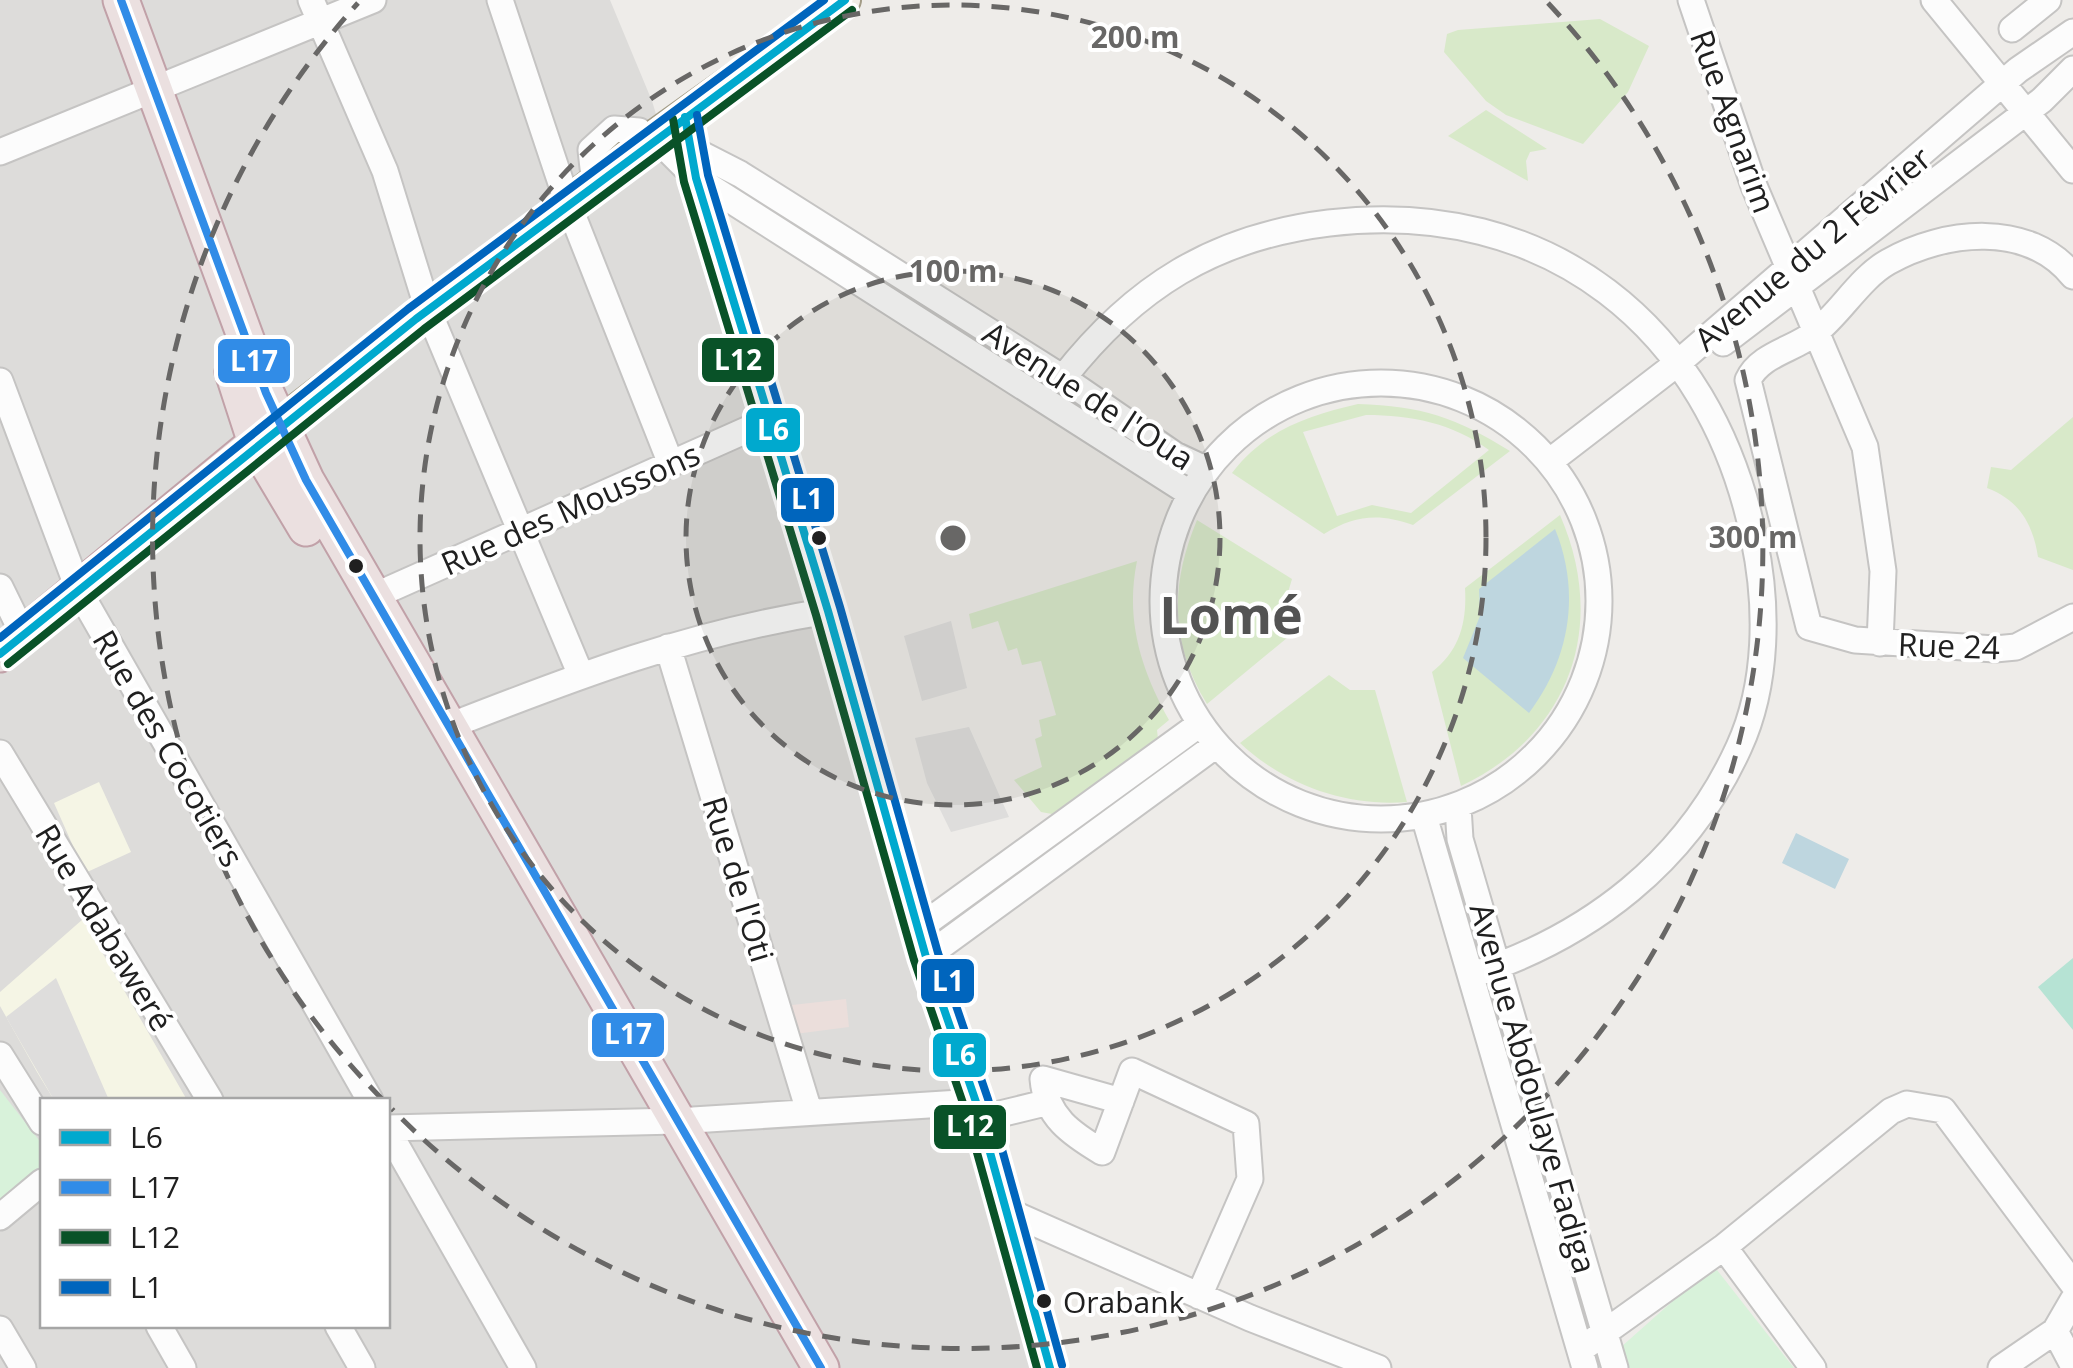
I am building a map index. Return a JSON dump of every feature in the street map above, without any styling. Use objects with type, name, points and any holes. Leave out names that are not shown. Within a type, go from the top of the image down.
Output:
[{"type":"highway","points":[[98,0],[143,94],[268,435],[552,956],[665,1121],[821,1368]]},
{"type":"highway","points":[[121,0],[143,94]]},
{"type":"highway","points":[[12,644],[268,435]]},
{"type":"highway","points":[[268,435],[372,597],[447,727],[665,1121],[795,1368]]},
{"type":"main road","points":[[268,435],[567,201],[597,169],[642,135],[685,117],[845,0]]},
{"type":"street","points":[[0,152],[143,94],[314,11],[373,0]]},
{"type":"street","points":[[500,0],[567,201],[670,464]]},
{"type":"street","name":"Rue Agnarim","points":[[1691,0],[1754,186],[1814,334],[1844,389],[1865,447],[1883,571],[1880,643]]},
{"type":"street","points":[[1934,0],[2022,113],[2073,170]]},
{"type":"street","points":[[2012,28],[2048,0]]},
{"type":"street","points":[[314,11],[386,170],[428,310],[580,673]]},
{"type":"street","name":"Avenue du 2 Février","points":[[1554,468],[1793,275],[2000,86],[2073,32]]},
{"type":"street","points":[[2048,52],[2070,71]]},
{"type":"street","name":"Avenue du 2 Février","points":[[1793,275],[2022,113],[2070,71]]},
{"type":"street","points":[[685,117],[696,178],[828,611],[926,956],[1008,1211],[1050,1368]]},
{"type":"street","points":[[642,135],[696,178]]},
{"type":"street","name":"Avenue de l'Oua","points":[[692,150],[740,174],[1064,378],[1175,454],[1206,470]]},
{"type":"street","name":"Avenue de l'Oua","points":[[696,178],[1190,494]]},
{"type":"street","points":[[1064,378],[1109,324],[1148,290],[1196,260],[1259,238],[1373,218],[1466,228],[1560,260],[1638,314],[1683,366],[1736,469],[1760,566],[1764,625],[1741,744],[1710,802],[1647,875],[1577,931],[1472,975]]},
{"type":"street","points":[[1814,334],[1885,263],[1936,240],[1980,234],[2035,246],[2060,260],[2073,276]]},
{"type":"street","name":"Rue 24","points":[[1814,334],[1753,369],[1748,380],[1809,627],[1880,643],[2016,647],[2073,617]]},
{"type":"street","name":"Rue des Cocotiers","points":[[0,381],[80,590],[369,1098]]},
{"type":"street","points":[[1398,382],[1441,390],[1482,406],[1518,431],[1554,468],[1581,513],[1594,555],[1599,599],[1590,658],[1560,725],[1532,759],[1497,786],[1458,806],[1424,816],[1392,820],[1326,814],[1266,788],[1216,746],[1200,724],[1172,664],[1163,611],[1165,570],[1174,531],[1190,494],[1206,470],[1236,437],[1272,412],[1312,393],[1354,384],[1398,382]]},
{"type":"street","name":"Rue des Moussons","points":[[372,597],[769,420]]},
{"type":"street","points":[[0,587],[12,644]]},
{"type":"street","points":[[447,727],[580,673],[742,625],[828,611]]},
{"type":"street","name":"Rue de l'Oti","points":[[668,647],[809,1111]]},
{"type":"street","points":[[919,928],[1200,724]]},
{"type":"street","points":[[926,956],[1216,746]]},
{"type":"street","name":"Rue Adabaweré","points":[[0,753],[209,1098]]},
{"type":"street","name":"Avenue Abdoulaye Fadiga","points":[[1458,806],[1460,839],[1615,1368]]},
{"type":"street","name":"Avenue Abdoulaye Fadiga","points":[[1424,816],[1428,841],[1472,975],[1583,1359]]},
{"type":"street","points":[[0,1055],[40,1119]]},
{"type":"street","points":[[1121,1101],[1043,1080],[1045,1103],[1071,1134],[1102,1152],[1121,1101],[1132,1071],[1246,1124],[1250,1179],[1200,1296]]},
{"type":"street","points":[[390,1129],[665,1121],[809,1111],[978,1111],[1045,1103]]},
{"type":"street","points":[[1583,1359],[1605,1333],[1724,1247],[1891,1111],[1907,1104],[1943,1110],[2073,1284]]},
{"type":"street","points":[[390,1133],[523,1368]]},
{"type":"street","points":[[0,1217],[40,1184]]},
{"type":"street","points":[[1008,1211],[1200,1296],[1378,1368]]},
{"type":"street","points":[[1724,1247],[1813,1368]]},
{"type":"street","points":[[2001,1368],[2054,1330],[2073,1300]]},
{"type":"street","points":[[161,1328],[183,1368]]},
{"type":"street","points":[[339,1328],[362,1368]]},
{"type":"street","points":[[0,1330],[23,1368]]},
{"type":"street","points":[[2054,1330],[2073,1365]]},
{"type":"shaded area","points":[[0,0],[610,0],[652,101],[1038,1368],[0,1368]]},
{"type":"shaded area","points":[[951,621],[967,688],[922,701],[904,636]]},
{"type":"shaded area","points":[[969,727],[1009,817],[951,832],[927,783],[915,738]]},
{"type":"shaded area","points":[[99,782],[131,852],[85,873],[54,803]]},
{"type":"shaded area","points":[[83,919],[186,1098],[53,1098],[0,1006],[0,992]]},
{"type":"shaded area","points":[[56,978],[108,1098],[53,1098],[6,1017]]},
{"type":"shaded area","points":[[846,999],[849,1027],[795,1034],[792,1005]]},
{"type":"green space","points":[[1600,19],[1649,46],[1628,92],[1583,144],[1506,115],[1486,101],[1444,52],[1447,34],[1458,30]]},
{"type":"green space","points":[[1486,110],[1547,149],[1530,152],[1526,161],[1528,181],[1448,136]]},
{"type":"green space","points":[[1358,404],[1420,411],[1455,422],[1510,451],[1413,525],[1367,518],[1324,534],[1232,473],[1273,435]],"holes":[[[1366,415],[1446,427],[1489,450],[1411,513],[1372,505],[1337,516],[1303,432]]]},
{"type":"green space","points":[[2073,417],[2073,570],[2038,557],[2023,515],[2008,499],[1987,488],[1991,467],[2011,470]]},
{"type":"green space","points":[[1560,515],[1574,556],[1580,596],[1579,635],[1570,672],[1553,706],[1530,737],[1499,764],[1461,786],[1432,672],[1449,654],[1460,634],[1465,588]]},
{"type":"green space","points":[[1197,520],[1292,579],[1286,599],[1293,633],[1207,704],[1186,659],[1178,614],[1182,568]]},
{"type":"green space","points":[[1137,561],[1133,604],[1138,644],[1150,682],[1169,720],[1157,730],[1158,739],[1052,814],[1041,812],[1014,780],[1042,767],[1035,739],[1042,736],[1039,720],[1056,715],[1041,661],[1022,665],[1017,648],[1008,651],[998,621],[972,629],[969,614]]},
{"type":"green space","points":[[1329,675],[1350,690],[1375,690],[1407,802],[1361,801],[1318,790],[1276,771],[1240,743]]},
{"type":"green space","points":[[2073,958],[2073,1030],[2038,987]]},
{"type":"green space","points":[[0,1090],[40,1141],[40,1177],[0,1209]]},
{"type":"green space","points":[[1717,1270],[1794,1368],[1624,1368],[1621,1347],[1692,1284]]},
{"type":"water","points":[[1555,529],[1568,577],[1567,624],[1554,670],[1529,713],[1463,658],[1480,616],[1479,589]]},
{"type":"water","points":[[1796,833],[1849,859],[1835,889],[1782,863]]},
{"type":"transit line","name":"L17","points":[[121,0],[266,393],[306,480],[821,1368]]},
{"type":"transit line","name":"L1","points":[[0,638],[408,309],[824,0]]},
{"type":"transit line","name":"L6","points":[[0,654],[416,319],[845,0]]},
{"type":"transit line","name":"L12","points":[[8,664],[424,329],[852,10]]},
{"type":"transit line","name":"L1","points":[[697,115],[708,175],[840,607],[938,953],[988,1099],[1062,1365]]},
{"type":"transit line","name":"L6","points":[[685,117],[696,178],[828,611],[926,957],[976,1102],[1050,1368]]},
{"type":"transit line","name":"L12","points":[[673,119],[684,182],[816,615],[914,960],[964,1106],[1037,1368]]},
{"type":"place","name":"Orabank","points":[[1044,1301]]},
{"type":"district","name":"Lomé","points":[[1231,613]]}]
